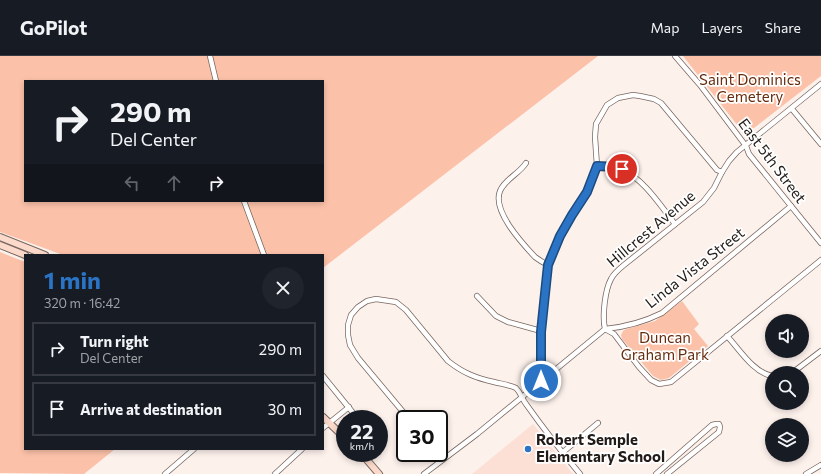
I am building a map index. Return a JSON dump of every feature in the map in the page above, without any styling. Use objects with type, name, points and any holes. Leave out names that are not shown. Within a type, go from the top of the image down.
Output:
[{"type":"main road","points":[[0,237],[42,254]]},
{"type":"main road","points":[[0,245],[24,255]]},
{"type":"main road","points":[[324,418],[336,430]]},
{"type":"main road","points":[[369,462],[379,474]]},
{"type":"street","points":[[210,56],[216,80]]},
{"type":"street","name":"East 5th Street","points":[[675,56],[700,85],[746,146],[749,154],[821,243]]},
{"type":"street","name":"Hillcrest Avenue","points":[[605,329],[606,292],[610,280],[624,265],[707,197],[714,188],[729,161],[821,84]]},
{"type":"street","points":[[541,381],[541,332],[548,265],[560,236],[587,192],[597,166],[595,137],[596,124],[607,105],[618,98],[633,95],[654,99],[661,103],[718,170],[722,172]]},
{"type":"street","points":[[792,108],[821,144]]},
{"type":"street","points":[[526,163],[522,169],[503,186],[500,192],[499,205],[501,213],[512,230],[536,258],[548,265]]},
{"type":"street","points":[[597,166],[616,167],[634,177],[646,188],[675,224]]},
{"type":"street","points":[[244,202],[264,254]]},
{"type":"street","name":"Linda Vista Street","points":[[605,329],[649,319],[662,313],[791,206]]},
{"type":"street","points":[[448,455],[477,434],[605,329],[614,334],[639,367],[651,380],[659,384],[671,382],[821,260]]},
{"type":"street","points":[[477,296],[496,316],[508,322],[541,332]]},
{"type":"street","points":[[401,410],[358,358],[350,345],[348,325],[351,315],[358,307],[367,301],[376,299],[388,300],[402,306],[448,361],[464,373],[513,387],[520,392],[525,403],[562,453],[580,474]]},
{"type":"street","points":[[728,336],[755,368],[765,374]]},
{"type":"street","points":[[801,366],[821,351]]},
{"type":"street","points":[[324,377],[350,410]]},
{"type":"street","points":[[324,427],[348,407]]},
{"type":"street","points":[[562,453],[598,423]]},
{"type":"street","points":[[656,474],[712,426],[719,424],[720,427],[718,432],[667,474]]},
{"type":"street","points":[[165,474],[193,450]]},
{"type":"street","points":[[274,474],[301,450]]},
{"type":"street","points":[[424,474],[439,462]]},
{"type":"street","points":[[806,474],[821,466]]},
{"type":"shaded area","name":"Robert Semple Elementary School","points":[[533,424],[573,474],[472,474]]},
{"type":"green space","points":[[0,56],[598,56],[324,267],[324,254],[60,254],[0,232]]},
{"type":"green space","name":"Saint Dominics Cemetery","points":[[683,56],[821,56],[821,76],[745,135]]},
{"type":"green space","points":[[0,252],[24,262],[24,450],[114,450],[84,474],[0,473]]},
{"type":"green space","name":"Duncan Graham Park","points":[[682,301],[699,324],[694,329],[708,346],[669,378],[661,380],[653,376],[622,339],[621,335],[626,329],[655,321]]},
{"type":"place","name":"Robert Semple Elementary School","points":[[528,449]]},
{"type":"route","points":[[541,381],[541,332],[548,265],[560,236],[587,192],[597,166],[616,167],[622,169]]}]
